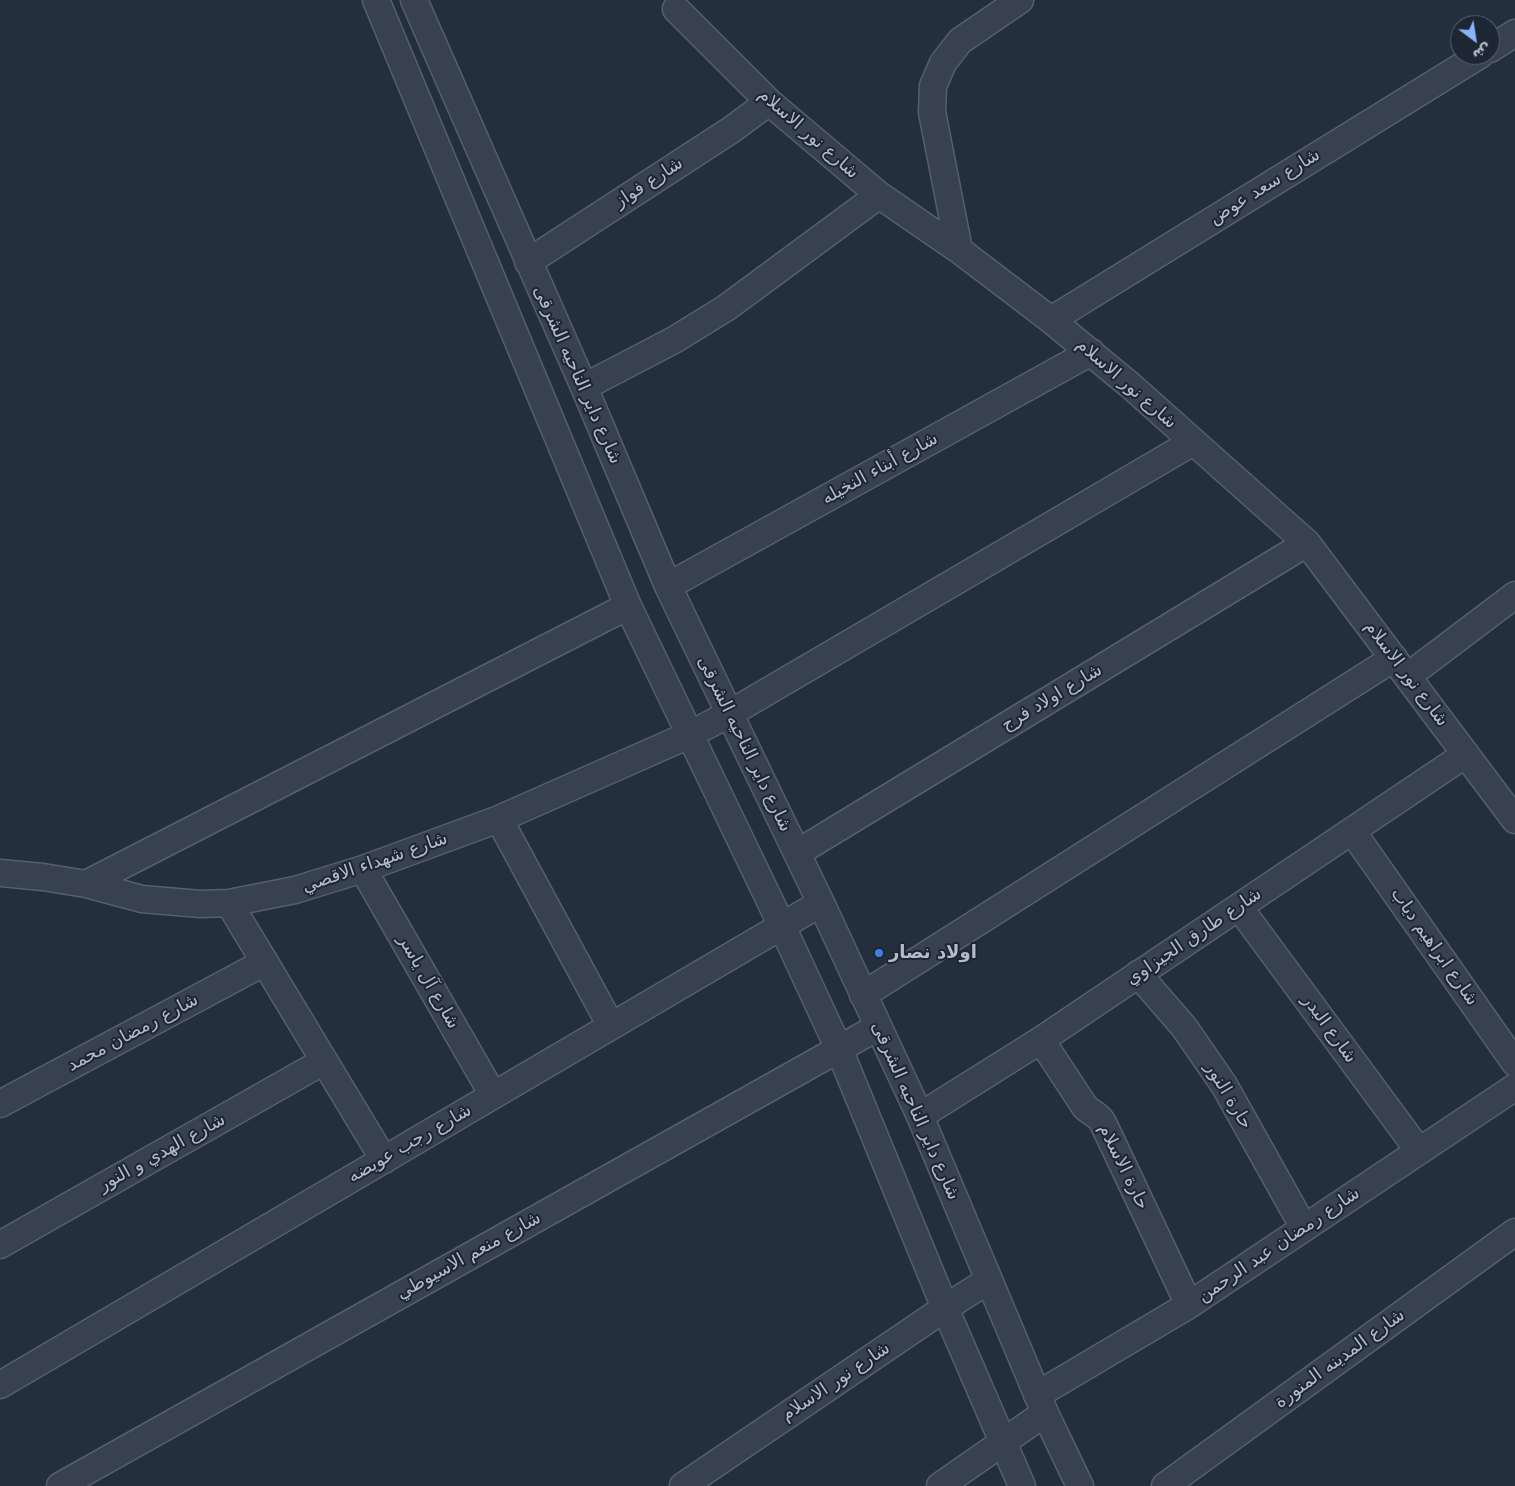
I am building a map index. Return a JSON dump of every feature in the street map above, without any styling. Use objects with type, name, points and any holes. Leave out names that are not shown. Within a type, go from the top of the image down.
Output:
[{"type":"street","points":[[376,0],[628,606],[839,1049],[945,1308],[1002,1444],[1022,1486]]},
{"type":"street","name":"شارع داير الناحيه الشرقى","points":[[414,0],[584,387],[668,586],[821,903],[920,1116],[1041,1404],[1070,1482]]},
{"type":"street","points":[[959,250],[932,112],[933,86],[943,63],[960,41],[1020,0]]},
{"type":"street","name":"شارع نور الاسلام","points":[[676,9],[769,102],[879,195],[959,250],[1092,352],[1307,543],[1515,820]]},
{"type":"street","points":[[1500,43],[1515,33]]},
{"type":"street","name":"شارع سعد عوض","points":[[1051,320],[1464,65]]},
{"type":"street","name":"شارع فواز","points":[[528,262],[769,102]]},
{"type":"street","points":[[584,387],[674,340],[726,308],[879,195]]},
{"type":"street","name":"شارع أبناء النخيله","points":[[668,586],[1092,352]]},
{"type":"street","name":"شارع شهداء الاقصي","points":[[0,874],[43,877],[86,884],[142,899],[200,904],[229,903],[295,890],[363,869],[499,819],[689,734],[729,714],[1193,442]]},
{"type":"street","name":"شارع اولاد فرج","points":[[797,853],[1307,543]]},
{"type":"street","points":[[863,995],[1401,667],[1515,595]]},
{"type":"street","points":[[86,884],[628,606]]},
{"type":"street","name":"شارع طارق الجيزاوي","points":[[920,1116],[1041,1040],[1466,754]]},
{"type":"street","points":[[499,819],[611,1026]]},
{"type":"street","name":"شارع ابراهيم دياب","points":[[1352,830],[1515,1063]]},
{"type":"street","name":"شارع آل ياسر","points":[[363,869],[493,1095]]},
{"type":"street","points":[[229,903],[384,1160]]},
{"type":"street","name":"شارع رجب عويضه","points":[[0,1385],[821,903]]},
{"type":"street","name":"شارع البدر","points":[[1239,907],[1419,1151]]},
{"type":"street","name":"شارع رمضان محمد","points":[[0,1104],[265,962]]},
{"type":"street","name":"حارة النور","points":[[1138,974],[1184,1027],[1224,1085],[1304,1228]]},
{"type":"street","name":"شارع منعم الاسيوطي","points":[[60,1486],[878,1026]]},
{"type":"street","name":"حارة الاسلام","points":[[1041,1040],[1085,1107],[1088,1111],[1098,1115],[1103,1123],[1189,1305]]},
{"type":"street","name":"شارع الهدي و النور","points":[[0,1245],[324,1061]]},
{"type":"street","name":"شارع رمضان عبد الرحمن","points":[[940,1486],[1002,1444],[1041,1404],[1515,1086]]},
{"type":"street","name":"شارع المدينه المنورة","points":[[1165,1486],[1515,1232]]},
{"type":"street","name":"شارع نور الاسلام","points":[[683,1486],[989,1280]]},
{"type":"place","name":"اولاد نصار","points":[[879,953]]}]
